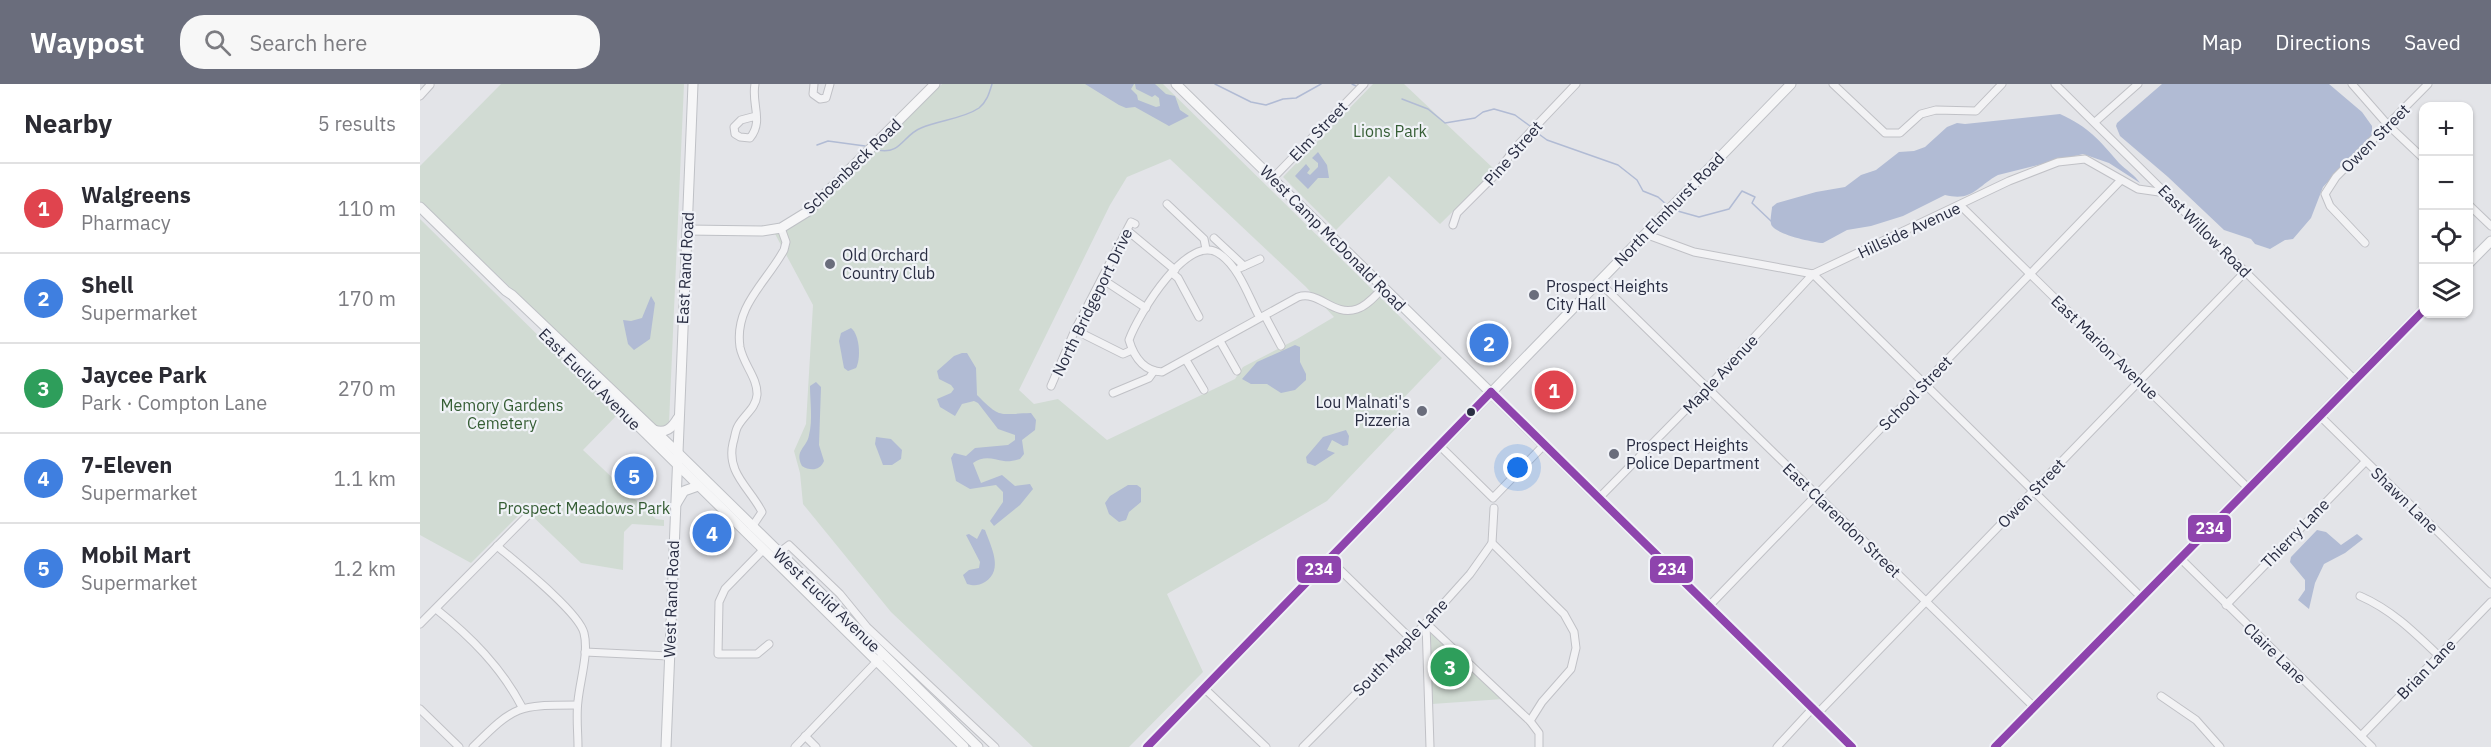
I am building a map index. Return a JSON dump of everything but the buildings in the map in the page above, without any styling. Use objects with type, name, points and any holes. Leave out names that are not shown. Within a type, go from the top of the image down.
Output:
[{"type":"main road","name":"East Rand Road","points":[[677,452],[693,84]]},
{"type":"main road","name":"Schoenbeck Road","points":[[687,230],[762,231],[781,228],[807,212],[935,84]]},
{"type":"main road","name":"West Camp McDonald Road","points":[[1176,84],[1852,747]]},
{"type":"main road","name":"North Elmhurst Road","points":[[1147,747],[1791,84]]},
{"type":"main road","name":"East Euclid Avenue","points":[[420,207],[677,452]]},
{"type":"main road","points":[[2473,260],[2491,241]]},
{"type":"main road","name":"East Euclid Avenue","points":[[506,291],[507,297],[676,465]]},
{"type":"main road","points":[[1995,747],[2419,314]]},
{"type":"main road","points":[[653,429],[665,431],[678,418]]},
{"type":"main road","name":"West Euclid Avenue","points":[[677,452],[752,527],[775,555],[880,658],[978,747]]},
{"type":"main road","name":"West Rand Road","points":[[666,747],[677,452]]},
{"type":"main road","name":"West Euclid Avenue","points":[[676,465],[763,550],[775,555]]},
{"type":"main road","points":[[675,506],[684,491],[698,486]]},
{"type":"main road","name":"West Euclid Avenue","points":[[880,658],[964,747]]},
{"type":"street","points":[[420,96],[430,84]]},
{"type":"street","points":[[755,84],[756,116]]},
{"type":"street","points":[[814,84],[813,94],[820,99],[826,99],[830,84]]},
{"type":"street","name":"Elm Street","points":[[1273,178],[1364,84]]},
{"type":"street","name":"Pine Street","points":[[1453,225],[1457,213],[1497,173],[1516,147],[1576,84]]},
{"type":"street","points":[[1833,84],[1884,133],[1900,133],[1920,114],[1936,110],[1976,111],[2002,84]]},
{"type":"street","name":"East Willow Road","points":[[2055,84],[2355,379]]},
{"type":"street","points":[[2095,123],[2138,84]]},
{"type":"street","points":[[2352,84],[2388,125],[2421,156]]},
{"type":"street","name":"Owen Street","points":[[2365,243],[2330,206],[2325,194],[2336,177],[2428,84]]},
{"type":"street","name":"Hillside Avenue","points":[[1813,274],[2009,182],[2058,162],[2085,159],[2138,189],[2166,193]]},
{"type":"street","name":"School Street","points":[[1709,606],[2121,180]]},
{"type":"street","points":[[1167,204],[1203,239],[1206,249]]},
{"type":"street","name":"East Marion Avenue","points":[[1961,206],[2248,489]]},
{"type":"street","points":[[2473,208],[2491,226]]},
{"type":"street","name":"North Bridgeport Drive","points":[[1051,386],[1075,330],[1131,222],[1136,224]]},
{"type":"street","points":[[752,527],[762,512],[737,476],[732,462],[732,449],[737,427],[751,409],[757,395],[755,383],[742,355],[740,328],[747,302],[784,250],[786,242],[781,228]]},
{"type":"street","points":[[1128,231],[1173,271],[1199,317]]},
{"type":"street","points":[[1645,234],[1694,252],[1813,274],[2141,597]]},
{"type":"street","points":[[1214,238],[1244,266]]},
{"type":"street","points":[[1281,346],[1262,317],[1235,271],[1221,254],[1206,249],[1192,253],[1173,271],[1146,308],[1130,340],[1132,350],[1141,363],[1154,372],[1162,372],[1186,360],[1262,317],[1304,295],[1313,296],[1330,307],[1356,310],[1383,288]]},
{"type":"street","points":[[1235,271],[1260,259]]},
{"type":"street","name":"Owen Street","points":[[1777,747],[1926,602],[2245,272]]},
{"type":"street","name":"Maple Avenue","points":[[1599,498],[1707,388],[1813,274]]},
{"type":"street","points":[[1102,279],[1146,308]]},
{"type":"street","name":"East Clarendon Street","points":[[1599,282],[2034,707]]},
{"type":"street","points":[[1075,330],[1123,354],[1132,350]]},
{"type":"street","points":[[1220,341],[1237,371]]},
{"type":"street","points":[[1186,360],[1204,390]]},
{"type":"street","points":[[1113,393],[1149,378],[1154,372]]},
{"type":"street","name":"Shawn Lane","points":[[2319,415],[2491,584]]},
{"type":"street","points":[[1440,446],[1493,498],[1544,445]]},
{"type":"street","name":"Thierry Lane","points":[[2226,605],[2365,462]]},
{"type":"street","points":[[420,624],[534,509],[541,508]]},
{"type":"street","points":[[1494,508],[1492,543],[1564,614],[1574,632],[1576,648],[1570,669],[1542,702],[1530,721]]},
{"type":"street","name":"South Maple Lane","points":[[1303,747],[1426,623],[1470,573],[1492,543]]},
{"type":"street","points":[[775,555],[789,545],[840,594],[867,627],[995,747]]},
{"type":"street","points":[[497,546],[584,629],[585,652],[577,705],[578,747]]},
{"type":"street","points":[[763,550],[725,589],[719,602],[718,654],[757,654],[769,644]]},
{"type":"street","points":[[1329,558],[1410,638]]},
{"type":"street","name":"Claire Lane","points":[[2180,558],[2372,747]]},
{"type":"street","points":[[2360,596],[2400,619],[2439,656]]},
{"type":"street","name":"Brian Lane","points":[[2361,736],[2491,602]]},
{"type":"street","points":[[436,609],[498,667],[522,707]]},
{"type":"street","points":[[1426,623],[1530,721],[1539,733],[1539,747]]},
{"type":"street","points":[[1426,623],[1430,747]]},
{"type":"street","points":[[585,652],[669,656]]},
{"type":"street","points":[[795,747],[880,658]]},
{"type":"street","points":[[1204,687],[1266,747]]},
{"type":"street","points":[[2161,696],[2196,720],[2218,746]]},
{"type":"street","points":[[473,747],[500,720],[522,707],[577,705]]},
{"type":"street","points":[[420,708],[459,747]]},
{"type":"street","points":[[805,736],[816,747]]},
{"type":"green space","points":[[501,84],[684,84],[669,423],[663,427],[657,428],[420,201],[420,166]]},
{"type":"green space","name":"Old Orchard Country Club","points":[[942,84],[1163,84],[1442,358],[1395,407],[1405,419],[1327,501],[1167,594],[1203,672],[1129,747],[1033,747],[891,612],[803,504],[800,473],[794,451],[806,424],[813,305],[774,232],[803,220]],"holes":[[[1170,159],[1306,287],[1334,317],[1243,367],[1235,379],[1107,440],[1058,399],[1034,404],[1019,390],[1110,205],[1127,177]]]},
{"type":"green space","name":"Lions Park","points":[[1373,84],[1404,84],[1495,170],[1440,224],[1389,176],[1336,230],[1283,177]]},
{"type":"green space","name":"Memory Gardens Cemetery","points":[[420,219],[618,414],[583,450],[656,519],[664,520],[664,526],[632,524],[624,532],[623,570],[581,563],[525,509],[471,563],[420,535]]},
{"type":"green space","points":[[1434,632],[1503,699],[1432,704],[1429,634]]},
{"type":"water","points":[[1085,84],[1134,84],[1131,89],[1137,95],[1138,100],[1156,107],[1160,106],[1159,98],[1136,89],[1135,84],[1155,84],[1166,94],[1175,96],[1180,110],[1189,116],[1169,126],[1135,107],[1126,108],[1119,105]]},
{"type":"water","points":[[2162,84],[2329,84],[2362,112],[2372,126],[2372,135],[2323,187],[2311,218],[2293,239],[2285,240],[2270,249],[2255,244],[2251,239],[2224,230],[2120,136],[2117,123]]},
{"type":"water","points":[[2060,114],[2093,135],[2140,183],[2109,163],[2083,154],[1998,175],[1969,195],[1954,197],[1945,195],[1903,216],[1871,226],[1847,230],[1823,243],[1788,235],[1771,224],[1772,207],[1777,203],[1845,187],[1861,175],[1876,170],[1899,152],[1914,151],[1925,147],[1947,127],[1957,123]]},
{"type":"water","points":[[1318,152],[1327,165],[1329,178],[1318,178],[1308,189],[1295,176],[1306,164],[1310,169],[1307,173],[1310,175],[1318,167],[1318,163],[1312,158]]},
{"type":"water","points":[[651,296],[655,303],[650,339],[634,350],[628,344],[623,320],[631,321],[642,318]]},
{"type":"water","points":[[851,328],[858,341],[859,359],[856,368],[848,371],[844,368],[839,341],[841,333]]},
{"type":"water","points":[[1295,345],[1300,347],[1300,362],[1306,374],[1306,380],[1295,390],[1281,393],[1267,384],[1251,384],[1242,379],[1257,362]]},
{"type":"water","points":[[967,353],[976,368],[977,395],[985,403],[996,412],[1031,413],[1036,420],[1035,430],[1022,440],[1024,454],[1020,459],[1006,461],[985,458],[973,463],[981,483],[1002,475],[1015,486],[1030,484],[1033,489],[1020,505],[994,526],[990,521],[1003,502],[1003,492],[996,485],[970,489],[956,481],[951,458],[954,453],[966,456],[975,448],[1008,445],[1015,440],[1015,435],[998,429],[974,401],[962,404],[955,416],[940,407],[937,399],[951,393],[954,389],[939,379],[937,371],[954,356]]},
{"type":"water","points":[[816,382],[821,387],[819,445],[824,461],[820,467],[808,469],[802,466],[799,456],[808,439],[811,417],[810,386]]},
{"type":"water","points":[[1346,430],[1349,436],[1348,445],[1343,446],[1332,440],[1327,450],[1335,453],[1315,466],[1307,463],[1306,457],[1323,437]]},
{"type":"water","points":[[876,437],[891,439],[902,450],[901,459],[892,465],[883,465],[875,444]]},
{"type":"water","points":[[1128,485],[1137,485],[1141,488],[1141,502],[1129,512],[1126,520],[1119,522],[1109,514],[1105,503],[1110,496]]},
{"type":"water","points":[[982,529],[985,530],[993,551],[994,571],[985,582],[969,585],[963,575],[969,570],[979,568],[980,562],[966,535],[969,534],[977,539]]},
{"type":"water","points":[[2317,530],[2326,532],[2341,545],[2357,534],[2363,539],[2345,553],[2324,564],[2315,583],[2309,609],[2298,600],[2305,590],[2305,580],[2290,562],[2291,557]]},
{"type":"waterway","points":[[878,150],[892,150],[921,128],[973,112],[984,103],[992,84]]},
{"type":"waterway","points":[[1215,84],[1251,102],[1266,105],[1283,99],[1296,98],[1321,84]]},
{"type":"waterway","points":[[1352,84],[1356,86]]},
{"type":"waterway","points":[[1402,99],[1428,109],[1445,123],[1475,118],[1483,112],[1494,109],[1515,115],[1530,126]]},
{"type":"waterway","points":[[1536,132],[1547,140],[1618,165],[1637,180],[1643,191],[1658,197],[1667,205]]},
{"type":"waterway","points":[[817,145],[828,141],[865,146]]},
{"type":"waterway","points":[[1674,210],[1699,217],[1729,209],[1742,191],[1755,197],[1752,203],[1771,221]]},
{"type":"transit line","name":"234","points":[[1995,747],[2419,315]]},
{"type":"transit line","name":"234","points":[[1491,392],[1852,747]]},
{"type":"transit line","name":"234","points":[[1147,747],[1491,392]]},
{"type":"place","name":"Old Orchard Country Club","points":[[830,264]]},
{"type":"place","name":"Prospect Heights City Hall","points":[[1534,295]]},
{"type":"place","name":"Shell","points":[[1489,343]]},
{"type":"place","name":"Walgreens","points":[[1554,390]]},
{"type":"place","name":"Lou Malnati's Pizzeria","points":[[1422,411]]},
{"type":"place","name":"Prospect Heights Police Department","points":[[1614,454]]},
{"type":"place","name":"Mobil Mart","points":[[634,476]]},
{"type":"place","name":"7-Eleven","points":[[712,533]]},
{"type":"place","name":"Jaycee Park","points":[[1450,667]]},
{"type":"park label","name":"Prospect Meadows Park","points":[[584,508]]}]
